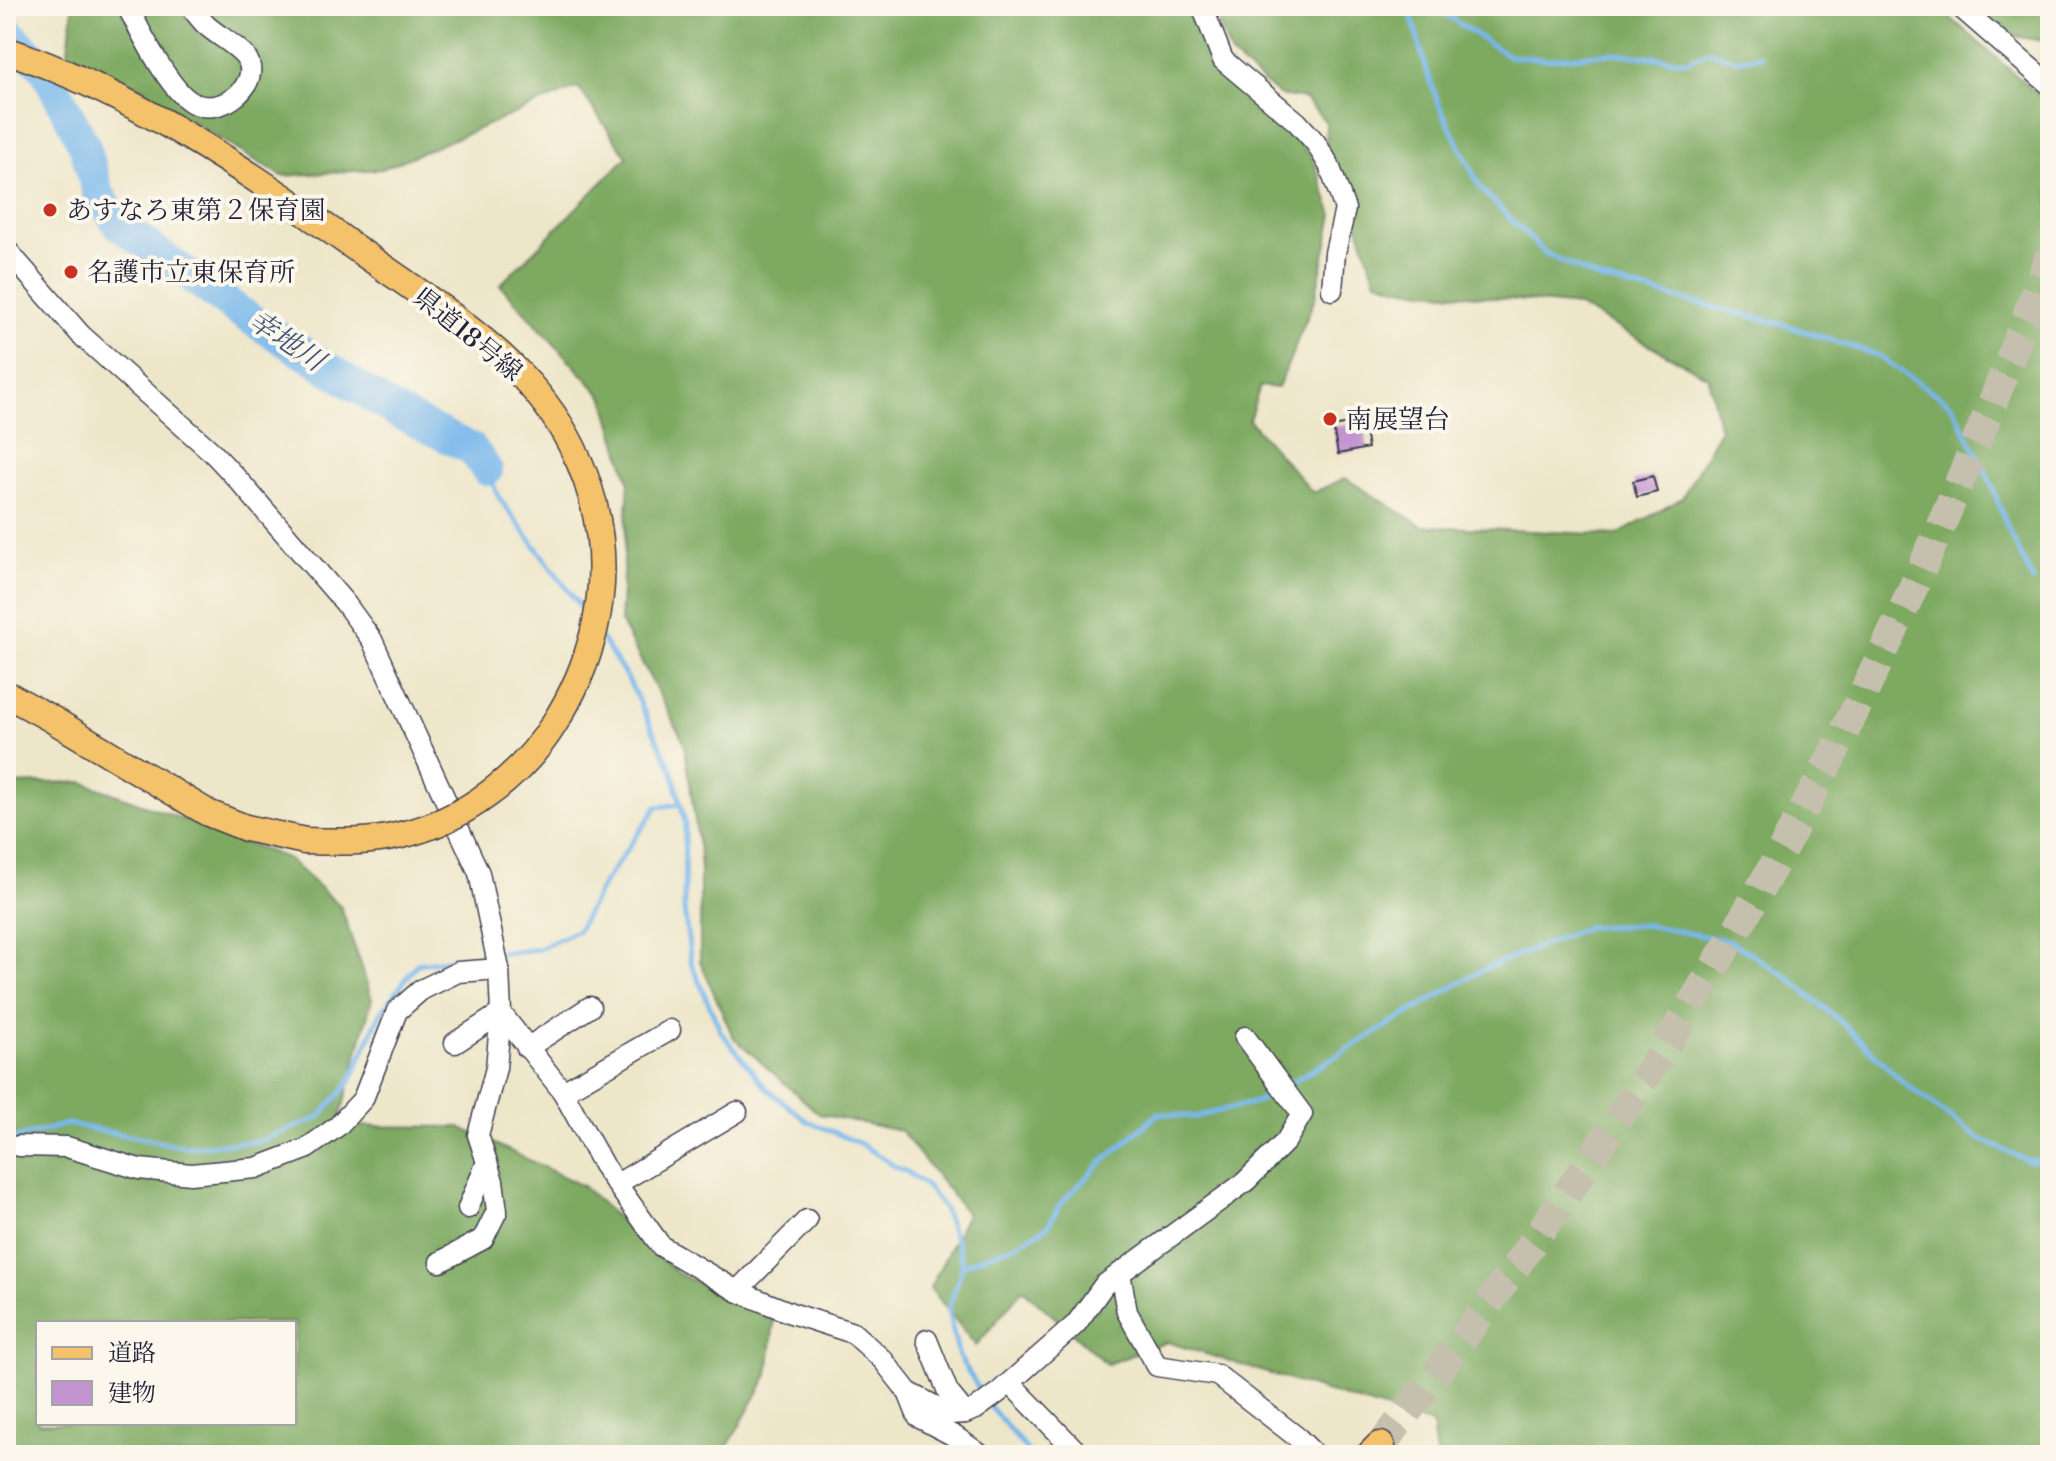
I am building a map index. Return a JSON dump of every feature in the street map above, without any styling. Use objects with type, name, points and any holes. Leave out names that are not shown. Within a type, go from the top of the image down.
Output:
[{"type":"main road","name":"県道18号線","points":[[6,50],[79,79],[176,128],[282,195],[513,366],[546,407],[580,466],[597,517],[602,547],[600,606],[594,640],[569,701],[548,734],[504,781],[448,817],[421,829],[383,839],[305,841],[246,828],[208,813],[6,694]]},
{"type":"street","points":[[127,6],[175,87],[192,103],[212,108],[233,101],[246,84],[250,70],[246,57],[206,24],[190,6]]},
{"type":"street","points":[[1202,6],[1223,60],[1297,122],[1315,142],[1329,165],[1345,209],[1335,253],[1332,290]]},
{"type":"street","points":[[1959,6],[2050,85]]},
{"type":"street","points":[[6,249],[81,335],[212,452],[345,603],[372,640],[479,873],[494,941],[501,1013],[496,1068],[478,1135],[493,1181],[497,1211],[483,1239],[440,1262]]},
{"type":"street","points":[[18,1146],[67,1147],[139,1169],[191,1174],[256,1168],[306,1149],[338,1126],[363,1099],[397,1011],[421,990],[458,972],[498,967]]},
{"type":"street","points":[[527,1048],[590,1007]]},
{"type":"street","points":[[455,1043],[501,1013]]},
{"type":"street","points":[[501,1013],[563,1092],[603,1165],[661,1246],[737,1291],[853,1333],[883,1360],[908,1392],[918,1417],[956,1437],[981,1455]]},
{"type":"street","points":[[563,1092],[670,1030]]},
{"type":"street","points":[[908,1392],[950,1414],[970,1411],[1004,1387],[1076,1324],[1104,1285],[1245,1182],[1286,1141],[1302,1114],[1245,1037]]},
{"type":"street","points":[[617,1184],[737,1112]]},
{"type":"street","points":[[468,1208],[487,1162]]},
{"type":"street","points":[[737,1291],[807,1220]]},
{"type":"street","points":[[1120,1273],[1127,1312],[1157,1366],[1217,1375],[1298,1438],[1315,1455]]},
{"type":"street","points":[[927,1340],[948,1392],[970,1411]]},
{"type":"street","points":[[1004,1387],[1080,1455]]},
{"type":"green space","points":[[73,6],[1189,6],[1214,64],[1274,115],[1313,159],[1333,215],[1315,298],[1278,388],[1260,386],[1249,420],[1313,493],[1345,478],[1422,526],[1617,535],[1682,498],[1720,430],[1708,377],[1579,306],[1405,289],[1376,281],[1350,202],[1326,144],[1326,122],[1305,99],[1279,95],[1231,55],[1212,6],[1273,6],[1280,15],[1303,6],[1937,6],[2050,105],[2050,1455],[1436,1455],[1432,1424],[1167,1342],[1107,1364],[1023,1289],[976,1346],[930,1288],[967,1214],[901,1131],[819,1114],[733,1037],[700,961],[700,855],[684,742],[620,621],[629,482],[604,398],[500,285],[627,157],[578,87],[382,169],[282,176],[145,90],[68,51]]},
{"type":"green space","points":[[1977,6],[2050,6],[2050,42],[2014,36]]},
{"type":"green space","points":[[82,782],[287,858],[341,907],[372,999],[338,1126],[460,1127],[583,1186],[677,1273],[774,1320],[768,1375],[723,1455],[6,1455],[6,784]]},
{"type":"building","points":[[1363,421],[1368,448],[1338,454],[1333,427]]},
{"type":"building","points":[[1653,476],[1657,492],[1637,497],[1633,481]]},
{"type":"waterway","points":[[1409,6],[1439,105],[1481,189],[1545,253],[1599,279],[1782,324],[1877,355],[1952,405],[1991,483],[2033,581]]},
{"type":"waterway","points":[[1432,6],[1509,56],[1549,59],[1611,53],[1687,61],[1710,51],[1736,60],[1761,56]]},
{"type":"waterway","name":"幸地川","points":[[6,30],[45,69],[85,147],[98,193],[118,224],[240,312],[398,413],[472,449],[487,470]]},
{"type":"waterway","points":[[487,470],[499,498],[588,617]]},
{"type":"waterway","points":[[602,639],[629,681],[673,772],[685,823],[684,909],[691,963],[721,1032],[766,1088],[807,1121],[861,1144],[907,1172],[926,1186],[944,1209],[963,1265],[948,1310],[959,1357],[983,1395]]},
{"type":"waterway","points":[[500,953],[539,949],[578,930],[604,882],[657,807],[680,804]]},
{"type":"waterway","points":[[1287,1085],[1480,971],[1587,927],[1646,925],[1730,941],[1786,976],[1839,1020],[1904,1083],[1980,1139],[2029,1161],[2050,1159]]},
{"type":"waterway","points":[[6,1141],[67,1124],[187,1147],[259,1141],[319,1118],[350,1082],[380,1014],[417,964],[490,954]]},
{"type":"waterway","points":[[963,1265],[1018,1244],[1047,1227],[1062,1202],[1102,1162],[1159,1113],[1195,1117],[1256,1102],[1278,1090]]},
{"type":"waterway","points":[[988,1404],[1031,1455]]},
{"type":"tunnel","points":[[1380,1447],[1469,1330],[1596,1151],[1677,1028],[1765,881],[1857,707],[1899,618],[1978,438],[2050,255]]},
{"type":"place","name":"あすなろ東第２保育園","points":[[50,210]]},
{"type":"place","name":"名護市立東保育所","points":[[71,272]]},
{"type":"place","name":"南展望台","points":[[1330,419]]}]
